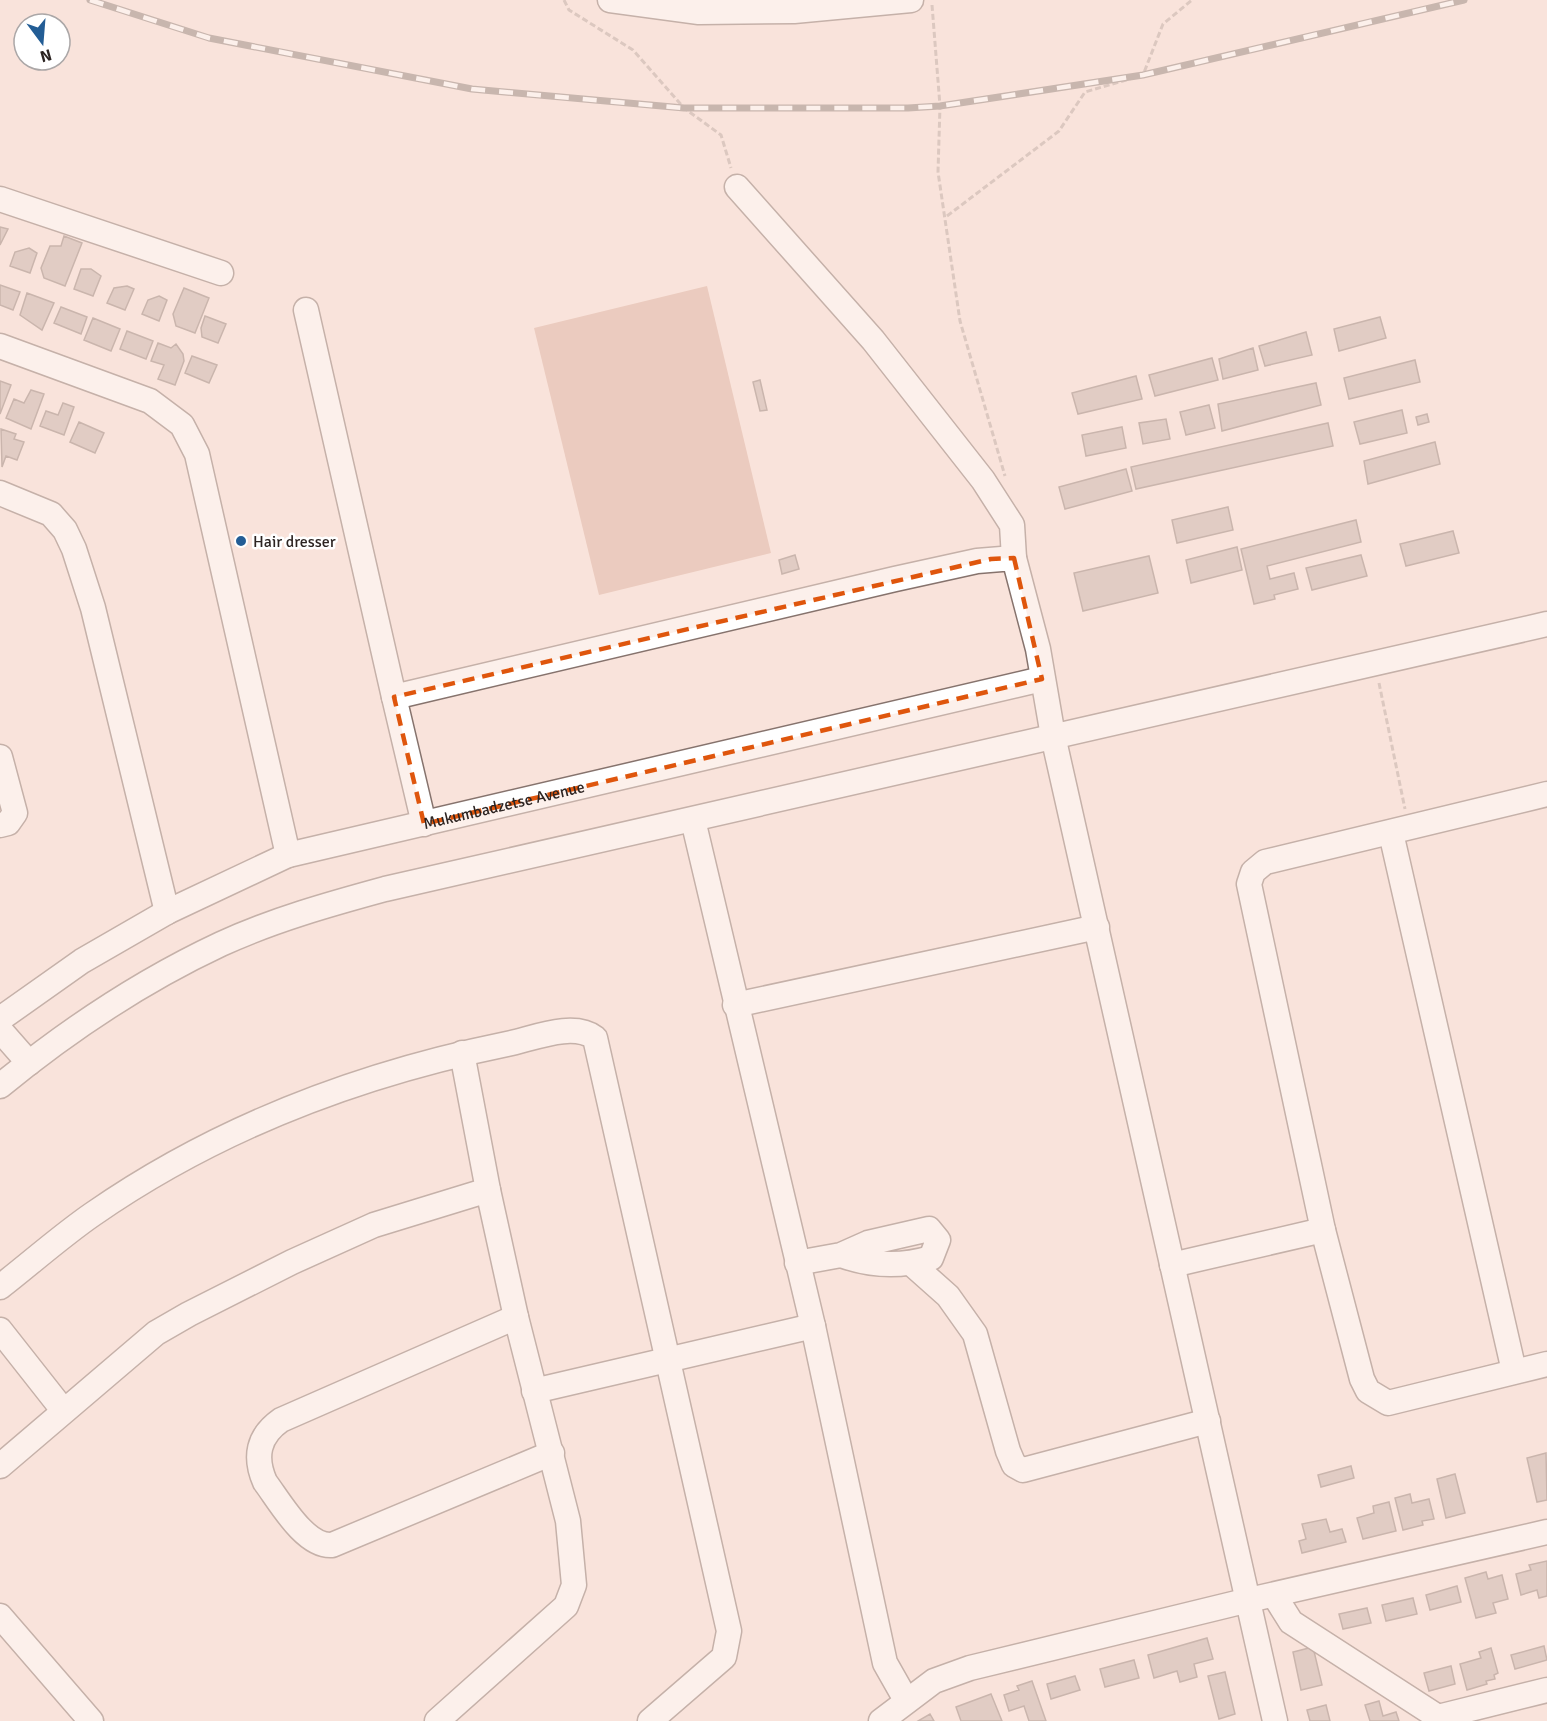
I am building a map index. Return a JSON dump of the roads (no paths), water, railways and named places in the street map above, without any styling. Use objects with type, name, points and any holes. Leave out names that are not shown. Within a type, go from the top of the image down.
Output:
[{"type":"street","points":[[610,0],[699,12],[794,11],[911,0]]},
{"type":"street","points":[[736,187],[873,340],[983,480],[1012,525],[1014,558],[1038,649],[1053,736],[1275,1721]]},
{"type":"street","points":[[0,200],[221,273]]},
{"type":"street","points":[[306,310],[424,825]]},
{"type":"street","points":[[0,346],[150,401],[172,416],[190,438],[197,454],[288,855]]},
{"type":"street","points":[[0,493],[51,514],[64,530],[74,549],[93,608],[167,912]]},
{"type":"street","points":[[394,697],[895,579],[984,560],[1014,558]]},
{"type":"street","points":[[0,1086],[104,1009],[221,944],[285,919],[385,889],[1547,624]]},
{"type":"street","name":"Mukumbadzetse Avenue","points":[[0,1019],[82,961],[167,912],[288,855],[1042,679]]},
{"type":"street","points":[[0,757],[15,813],[8,823],[0,825]]},
{"type":"street","points":[[1547,794],[1265,862],[1253,872],[1250,884],[1323,1230],[1362,1379],[1375,1397],[1388,1403],[1514,1371],[1547,1365]]},
{"type":"street","points":[[693,820],[735,1005],[813,1326],[885,1663],[906,1700]]},
{"type":"street","points":[[1400,830],[1514,1371]]},
{"type":"street","points":[[735,1005],[1097,927]]},
{"type":"street","points":[[0,1030],[29,1063]]},
{"type":"street","points":[[0,1287],[92,1215],[144,1181],[275,1113],[351,1085],[462,1053],[567,1031],[588,1033],[595,1038],[729,1631],[724,1657],[650,1721]]},
{"type":"street","points":[[437,1721],[566,1606],[571,1596],[574,1568],[570,1533],[516,1317],[488,1190],[462,1053]]},
{"type":"street","points":[[0,1466],[156,1333],[226,1294],[374,1225],[488,1190]]},
{"type":"street","points":[[797,1263],[842,1255],[895,1236],[929,1229],[933,1231],[938,1240],[932,1258],[912,1264],[862,1263],[842,1255]]},
{"type":"street","points":[[1172,1265],[1323,1230]]},
{"type":"street","points":[[912,1264],[948,1296],[975,1334],[1008,1451],[1014,1465],[1023,1470],[1208,1421]]},
{"type":"street","points":[[516,1317],[281,1420],[268,1428],[261,1439],[260,1473],[312,1540],[325,1546],[552,1454]]},
{"type":"street","points":[[534,1391],[813,1326]]},
{"type":"street","points":[[0,1330],[63,1410]]},
{"type":"street","points":[[881,1721],[934,1681],[970,1668],[1274,1594],[1547,1532]]},
{"type":"street","points":[[1274,1594],[1291,1622],[1439,1719],[1547,1690]]},
{"type":"street","points":[[0,1616],[91,1721]]},
{"type":"railway","points":[[90,0],[209,38],[472,89],[684,108],[940,106],[1143,75],[1464,0]]},
{"type":"place","name":"Hair dresser","points":[[241,541]]}]
